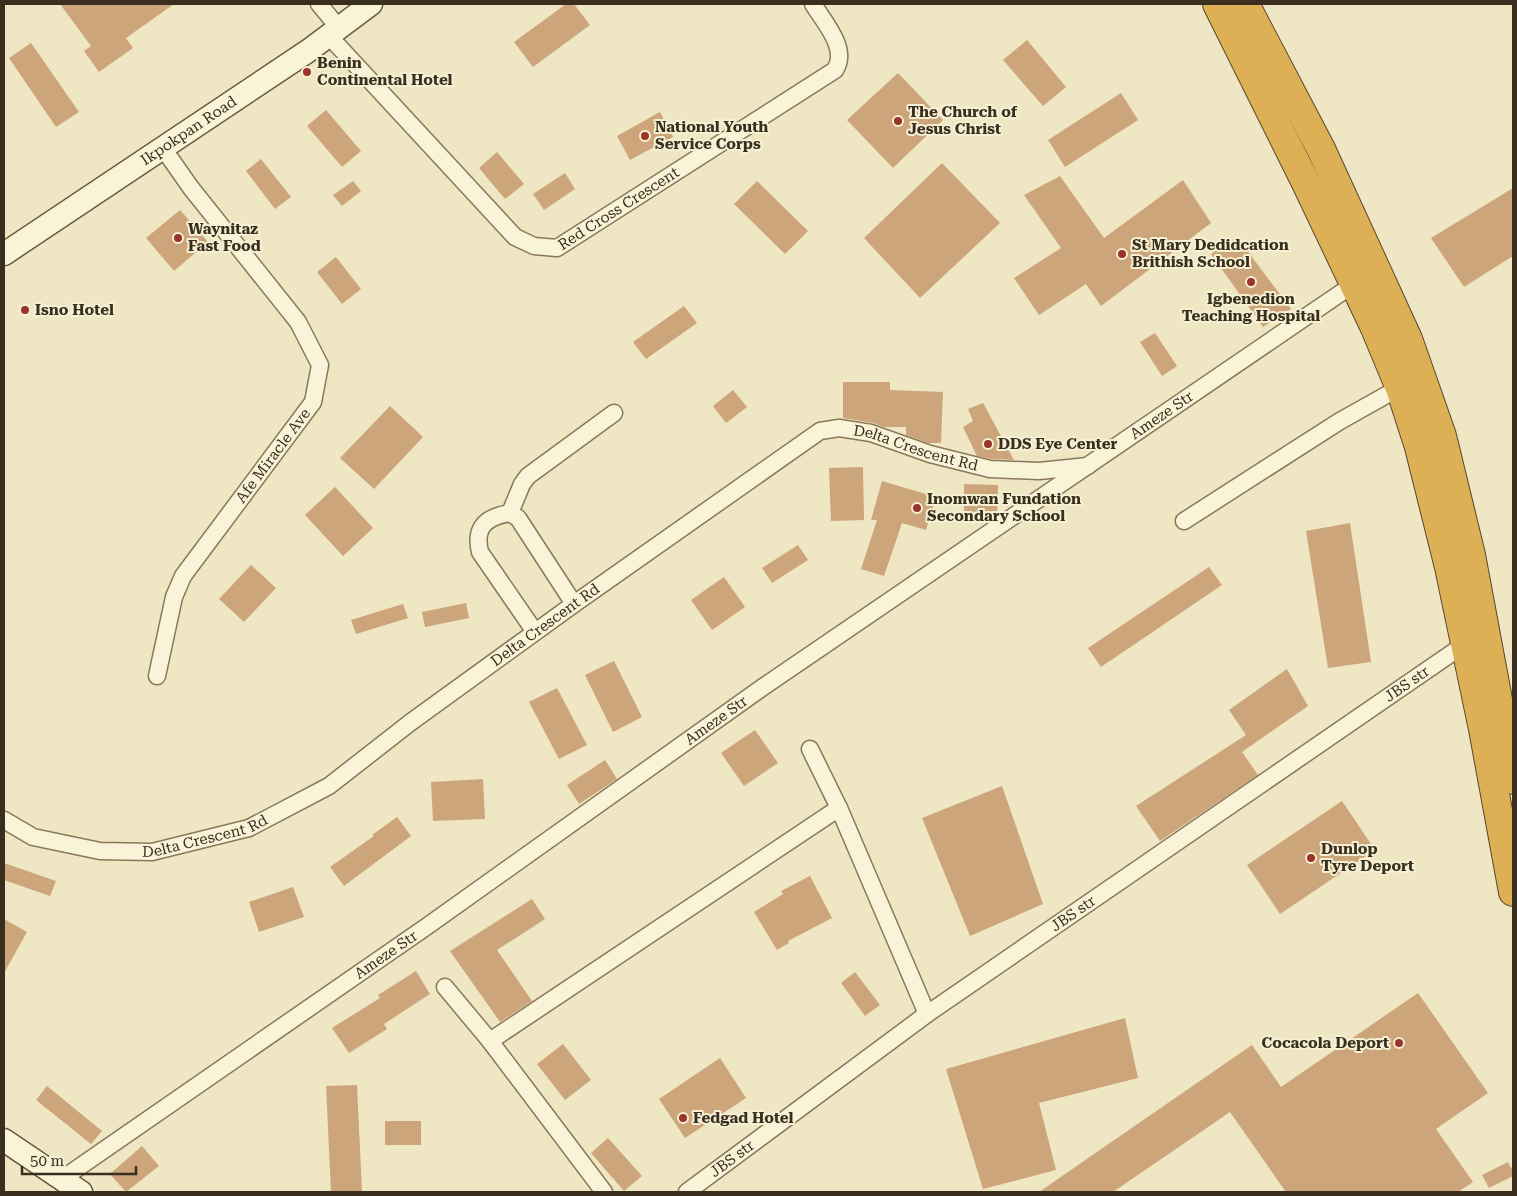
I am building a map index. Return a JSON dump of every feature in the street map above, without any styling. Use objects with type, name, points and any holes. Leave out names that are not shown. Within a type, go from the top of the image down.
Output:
[{"type":"highway","points":[[1216,4],[1306,183],[1366,279],[1408,339],[1410,381],[1421,456],[1449,567],[1484,728],[1513,892]]},
{"type":"highway","points":[[1245,4],[1321,150],[1366,279]]},
{"type":"highway","points":[[1410,381],[1442,436],[1471,554],[1513,780]]},
{"type":"street","points":[[319,4],[333,31]]},
{"type":"street","name":"Ikpokpan Road","points":[[4,254],[163,148],[371,4]]},
{"type":"street","name":"Red Cross Crescent","points":[[333,31],[515,237],[534,246],[557,248],[835,70],[840,59],[838,45],[813,4]]},
{"type":"street","name":"Afe Miracle Ave","points":[[157,676],[174,598],[184,576],[313,402],[320,365],[298,322],[191,188],[163,148]]},
{"type":"street","name":"Ameze Str","points":[[62,1179],[426,927],[763,687],[1366,279]]},
{"type":"street","points":[[1184,521],[1340,421],[1410,381]]},
{"type":"street","points":[[574,604],[514,516],[522,484],[528,476],[614,413]]},
{"type":"street","name":"Delta Crescent Rd","points":[[4,820],[33,837],[100,851],[152,852],[249,828],[329,786],[411,722],[535,632],[820,431],[839,428],[871,433],[930,454],[990,469],[1039,471],[1090,466]]},
{"type":"street","points":[[514,516],[498,515],[490,519],[478,533],[477,542],[480,552],[535,632]]},
{"type":"street","name":"JBS str","points":[[687,1192],[927,1014],[1465,644]]},
{"type":"street","points":[[810,749],[838,808],[927,1014]]},
{"type":"street","points":[[490,1042],[838,808]]},
{"type":"street","points":[[445,988],[490,1042],[604,1192]]},
{"type":"street","points":[[4,1140],[81,1192]]},
{"type":"building","points":[[60,4],[174,4],[126,38],[133,48],[99,72],[84,51],[91,46]]},
{"type":"building","points":[[566,4],[574,4],[590,25],[533,67],[514,42]]},
{"type":"building","points":[[1027,40],[1066,87],[1043,106],[1003,60]]},
{"type":"building","points":[[31,43],[79,112],[56,127],[9,58]]},
{"type":"building","points":[[898,73],[943,120],[893,168],[847,120]]},
{"type":"building","points":[[1121,93],[1138,120],[1065,167],[1048,140]]},
{"type":"building","points":[[326,110],[361,151],[342,167],[307,126]]},
{"type":"building","name":"National Youth Service Corps","points":[[660,112],[673,137],[630,160],[617,136]]},
{"type":"building","points":[[497,152],[524,184],[505,199],[479,168]]},
{"type":"building","points":[[261,159],[291,197],[275,209],[246,171]]},
{"type":"building","points":[[942,163],[1000,223],[920,298],[864,238]]},
{"type":"building","points":[[565,173],[575,189],[544,210],[533,194]]},
{"type":"building","points":[[1060,176],[1104,238],[1183,180],[1211,223],[1101,306],[1086,284],[1039,315],[1014,278],[1061,248],[1024,195]]},
{"type":"building","points":[[353,181],[361,191],[342,206],[333,195]]},
{"type":"building","points":[[757,181],[808,231],[785,254],[734,204]]},
{"type":"building","points":[[1513,188],[1513,256],[1464,287],[1431,238]]},
{"type":"building","points":[[180,210],[208,242],[174,271],[146,238]]},
{"type":"building","name":"Igbenedion Teaching Hospital","points":[[1237,237],[1291,309],[1263,327],[1211,254]]},
{"type":"building","points":[[336,257],[361,289],[342,304],[317,272]]},
{"type":"building","points":[[684,306],[697,323],[646,359],[633,342]]},
{"type":"building","points":[[1155,333],[1177,366],[1162,376],[1140,342]]},
{"type":"building","points":[[843,382],[890,382],[890,390],[943,392],[941,443],[928,443],[906,435],[906,427],[884,427],[873,423],[843,418]]},
{"type":"building","points":[[733,390],[747,407],[726,423],[713,406]]},
{"type":"building","name":"DDS Eye Center","points":[[983,403],[1014,460],[977,456],[963,427],[973,421],[968,409]]},
{"type":"building","points":[[390,406],[423,437],[374,489],[340,458]]},
{"type":"building","points":[[863,467],[864,520],[831,521],[829,468]]},
{"type":"building","points":[[882,481],[936,497],[926,530],[902,523],[884,576],[861,569],[877,520],[871,520]]},
{"type":"building","points":[[964,484],[998,485],[997,513],[964,513]]},
{"type":"building","points":[[335,487],[373,528],[343,556],[305,515]]},
{"type":"building","points":[[1350,523],[1371,662],[1328,668],[1306,531]]},
{"type":"building","points":[[798,545],[808,560],[772,583],[762,568]]},
{"type":"building","points":[[251,565],[276,588],[244,622],[219,599]]},
{"type":"building","points":[[1209,567],[1222,585],[1101,667],[1088,648]]},
{"type":"building","points":[[724,577],[745,607],[712,630],[691,600]]},
{"type":"building","points":[[466,603],[469,618],[425,627],[422,612]]},
{"type":"building","points":[[403,604],[408,618],[356,634],[351,620]]},
{"type":"building","points":[[614,661],[642,717],[613,732],[585,675]]},
{"type":"building","points":[[1287,669],[1308,706],[1242,752],[1258,775],[1160,841],[1136,806],[1246,735],[1229,710]]},
{"type":"building","points":[[557,688],[587,745],[559,759],[529,702]]},
{"type":"building","points":[[755,730],[778,763],[744,786],[721,753]]},
{"type":"building","points":[[605,760],[617,779],[579,804],[567,785]]},
{"type":"building","points":[[483,779],[485,819],[433,821],[431,782]]},
{"type":"building","points":[[1002,786],[1043,904],[970,936],[922,818]]},
{"type":"building","name":"Dunlop Tyre Deport","points":[[1342,801],[1375,850],[1280,914],[1247,865]]},
{"type":"building","points":[[397,817],[411,836],[344,886],[330,867]]},
{"type":"building","points":[[4,863],[56,881],[50,896],[4,880]]},
{"type":"building","points":[[810,876],[832,918],[788,941],[789,943],[777,950],[754,912],[783,894],[781,891]]},
{"type":"building","points":[[293,887],[304,917],[259,932],[249,902]]},
{"type":"building","points":[[532,899],[545,919],[497,950],[532,1001],[500,1022],[450,951]]},
{"type":"building","points":[[4,919],[27,932],[4,973]]},
{"type":"building","points":[[416,971],[430,994],[384,1024],[387,1029],[349,1053],[332,1028],[380,998],[378,995]]},
{"type":"building","points":[[855,972],[880,1005],[865,1016],[841,983]]},
{"type":"building","name":"Cocacola Deport","points":[[1418,993],[1488,1093],[1436,1129],[1473,1182],[1458,1192],[1286,1192],[1230,1112],[1113,1192],[1039,1192],[1252,1045],[1281,1087]]},
{"type":"building","points":[[1125,1018],[1138,1078],[1039,1103],[1056,1170],[983,1189],[946,1069]]},
{"type":"building","points":[[563,1044],[591,1080],[565,1100],[537,1064]]},
{"type":"building","points":[[720,1058],[746,1098],[685,1138],[659,1099]]},
{"type":"building","points":[[357,1085],[362,1192],[331,1192],[326,1086]]},
{"type":"building","points":[[47,1086],[102,1131],[91,1144],[36,1100]]},
{"type":"building","points":[[385,1121],[421,1121],[421,1145],[385,1145]]},
{"type":"building","points":[[608,1138],[642,1176],[624,1191],[591,1153]]},
{"type":"building","points":[[142,1146],[159,1166],[126,1192],[110,1174]]},
{"type":"building","points":[[1508,1162],[1513,1171],[1513,1176],[1489,1188],[1482,1175]]},
{"type":"place","name":"Benin Continental Hotel","points":[[307,72]]},
{"type":"place","name":"The Church of Jesus Christ","points":[[898,121]]},
{"type":"place","name":"National Youth Service Corps","points":[[645,136]]},
{"type":"place","name":"Waynitaz Fast Food","points":[[178,238]]},
{"type":"place","name":"St Mary Dedidcation Brithish School","points":[[1122,254]]},
{"type":"place","name":"Igbenedion Teaching Hospital","points":[[1251,282]]},
{"type":"place","name":"Isno Hotel","points":[[25,310]]},
{"type":"place","name":"DDS Eye Center","points":[[988,444]]},
{"type":"place","name":"Inomwan Fundation Secondary School","points":[[917,508]]},
{"type":"place","name":"Dunlop Tyre Deport","points":[[1311,858]]},
{"type":"place","name":"Cocacola Deport","points":[[1399,1043]]},
{"type":"place","name":"Fedgad Hotel","points":[[683,1118]]}]
